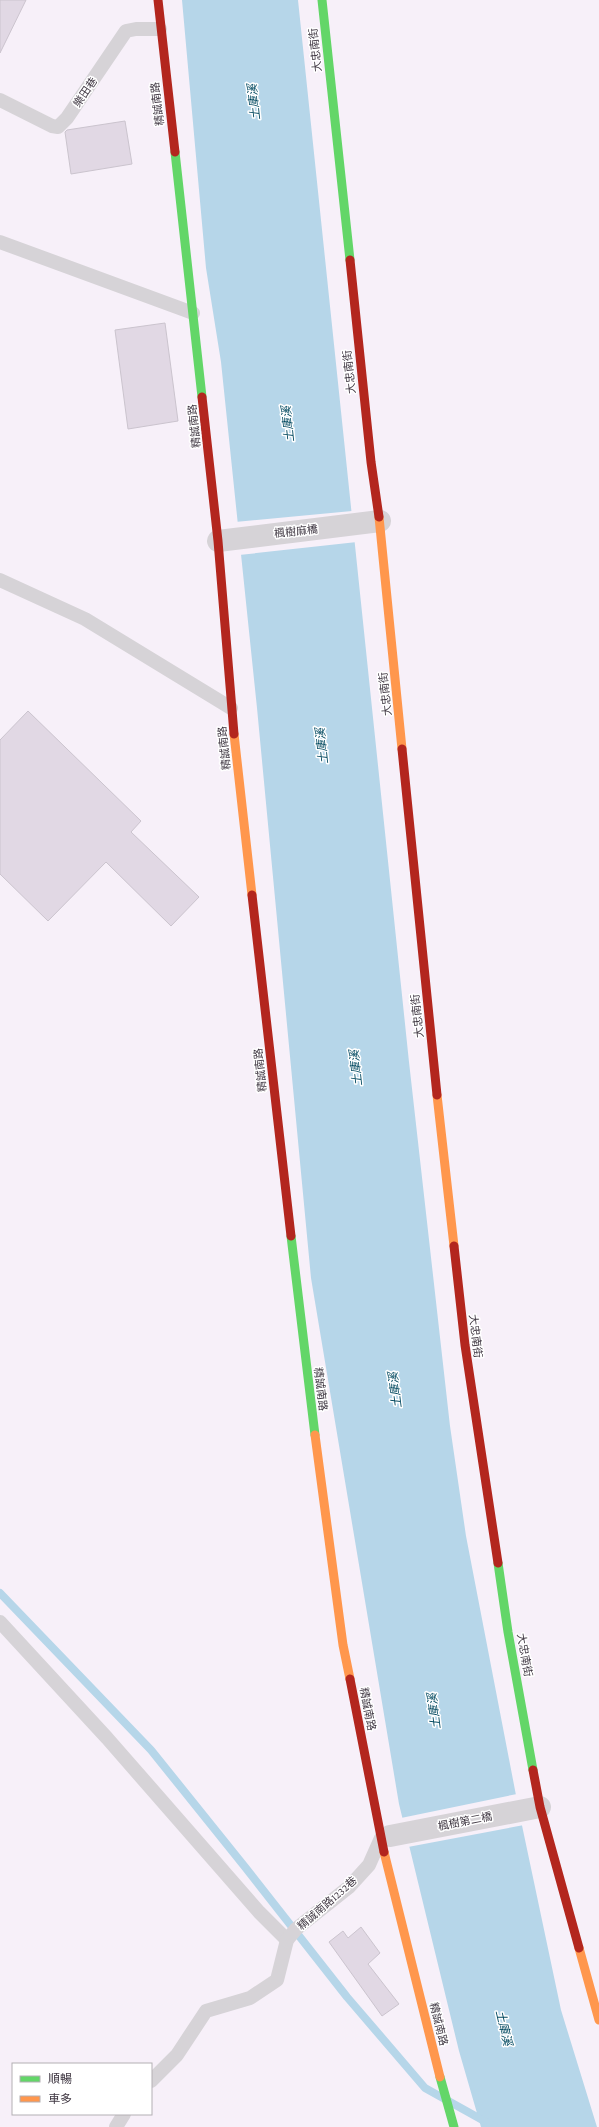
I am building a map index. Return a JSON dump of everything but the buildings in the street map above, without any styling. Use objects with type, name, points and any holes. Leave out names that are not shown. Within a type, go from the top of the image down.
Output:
[{"type":"street","name":"精誠南路","points":[[158,0],[160,29],[193,313],[226,540],[232,708],[302,1334],[342,1638],[441,2080],[453,2123]]},
{"type":"street","name":"大忠南街","points":[[322,0],[370,454],[370,523],[433,1056],[465,1345],[508,1632],[540,1807],[599,2020]]},
{"type":"street","name":"楓樹麻橋","points":[[226,540],[370,523]]},
{"type":"street","name":"楓樹第二橋","points":[[386,1837],[540,1807]]},
{"type":"lane","name":"樂田巷","points":[[0,100],[52,126],[58,127],[67,118],[126,31],[136,28],[160,29]]},
{"type":"lane","points":[[0,242],[193,313]]},
{"type":"lane","points":[[0,580],[84,620],[232,708]]},
{"type":"lane","points":[[0,1622],[107,1738],[259,1912],[288,1940]]},
{"type":"lane","name":"精誠南路1232巷","points":[[152,2080],[177,2055],[206,2011],[250,1998],[276,1980],[288,1940],[296,1929],[348,1886],[369,1865],[386,1837]]},
{"type":"lane","points":[[116,2127],[123,2115]]},
{"type":"water","name":"土庫溪","points":[[182,0],[298,0],[409,1062],[450,1426],[466,1536],[520,1816],[561,2010],[597,2127],[481,2127],[459,2051],[399,1804],[311,1278],[257,708],[221,362],[206,268]]},
{"type":"pier","points":[[354,509],[357,542],[239,555],[235,522],[352,511]]},
{"type":"pier","points":[[517,1794],[524,1825],[408,1847],[401,1818]]},
{"type":"waterway","points":[[0,1593],[151,1750],[347,1997],[425,2088],[495,2127]]},
{"type":"traffic: fast","points":[[322,0],[350,260]]},
{"type":"traffic: fast","points":[[175,152],[202,397]]},
{"type":"traffic: fast","points":[[291,1236],[315,1435]]},
{"type":"traffic: fast","points":[[498,1563],[508,1632],[533,1770]]},
{"type":"traffic: fast","points":[[440,2077],[454,2127]]},
{"type":"traffic: slow","points":[[379,517],[402,749]]},
{"type":"traffic: slow","points":[[234,734],[252,895]]},
{"type":"traffic: slow","points":[[437,1095],[454,1246]]},
{"type":"traffic: slow","points":[[315,1435],[343,1645],[350,1679]]},
{"type":"traffic: slow","points":[[384,1852],[440,2077]]},
{"type":"traffic: slow","points":[[579,1948],[599,2020]]},
{"type":"traffic: jam","points":[[158,0],[175,152]]},
{"type":"traffic: jam","points":[[350,260],[371,462],[379,517]]},
{"type":"traffic: jam","points":[[202,397],[218,541],[234,734]]},
{"type":"traffic: jam","points":[[402,749],[437,1095]]},
{"type":"traffic: jam","points":[[252,895],[291,1236]]},
{"type":"traffic: jam","points":[[454,1246],[465,1345],[498,1563]]},
{"type":"traffic: jam","points":[[350,1679],[384,1852]]},
{"type":"traffic: jam","points":[[533,1770],[540,1807],[579,1948]]}]
